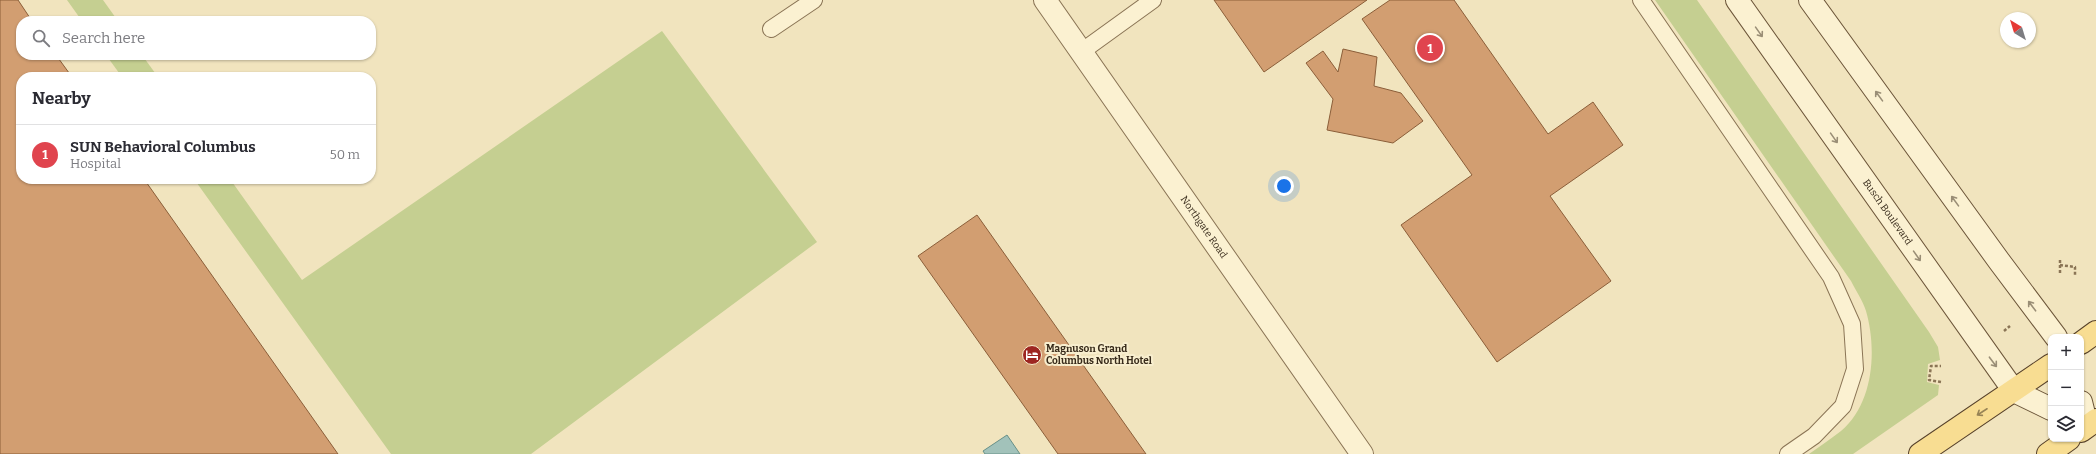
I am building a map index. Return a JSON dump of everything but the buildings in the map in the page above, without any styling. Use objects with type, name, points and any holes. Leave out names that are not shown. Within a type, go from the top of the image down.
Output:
[{"type":"main road","name":"Northgate Road","points":[[1045,0],[1362,454]]},
{"type":"main road","name":"Busch Boulevard","points":[[1737,0],[2014,391],[2048,408]]},
{"type":"main road","points":[[1810,0],[2054,334]]},
{"type":"main road","points":[[2084,341],[2096,332]]},
{"type":"main road","points":[[1920,454],[2048,367]]},
{"type":"main road","points":[[2082,406],[2088,428]]},
{"type":"main road","points":[[2048,454],[2065,442]]},
{"type":"lane","points":[[770,29],[814,0]]},
{"type":"lane","points":[[1081,52],[1153,0]]},
{"type":"lane","points":[[1641,0],[1832,277],[1852,324],[1855,369],[1843,406],[1814,436],[1788,454]]},
{"type":"path","points":[[2060,258],[2060,273]]},
{"type":"path","points":[[2060,265],[2075,267],[2075,275]]},
{"type":"path","points":[[1941,366],[1931,366],[1929,380],[1941,382]]},
{"type":"green space","points":[[67,0],[103,0],[114,16],[78,16]]},
{"type":"green space","points":[[1655,0],[1697,0],[1938,347],[1940,360],[1928,364],[1927,382],[1939,385],[1938,395],[1853,454],[1809,454],[1841,431],[1852,419],[1860,406],[1866,391],[1872,358],[1869,326],[1863,304],[1851,281]]},
{"type":"green space","points":[[662,31],[817,242],[531,454],[391,454],[198,184],[234,184],[302,280]]},
{"type":"green space","points":[[110,60],[146,60],[154,72],[118,72]]},
{"type":"water","points":[[1007,435],[1020,454],[985,454],[983,451]]},
{"type":"place","name":"SUN Behavioral Columbus","points":[[1430,48]]},
{"type":"place","name":"Magnuson Grand Columbus North Hotel","points":[[1032,355]]}]
